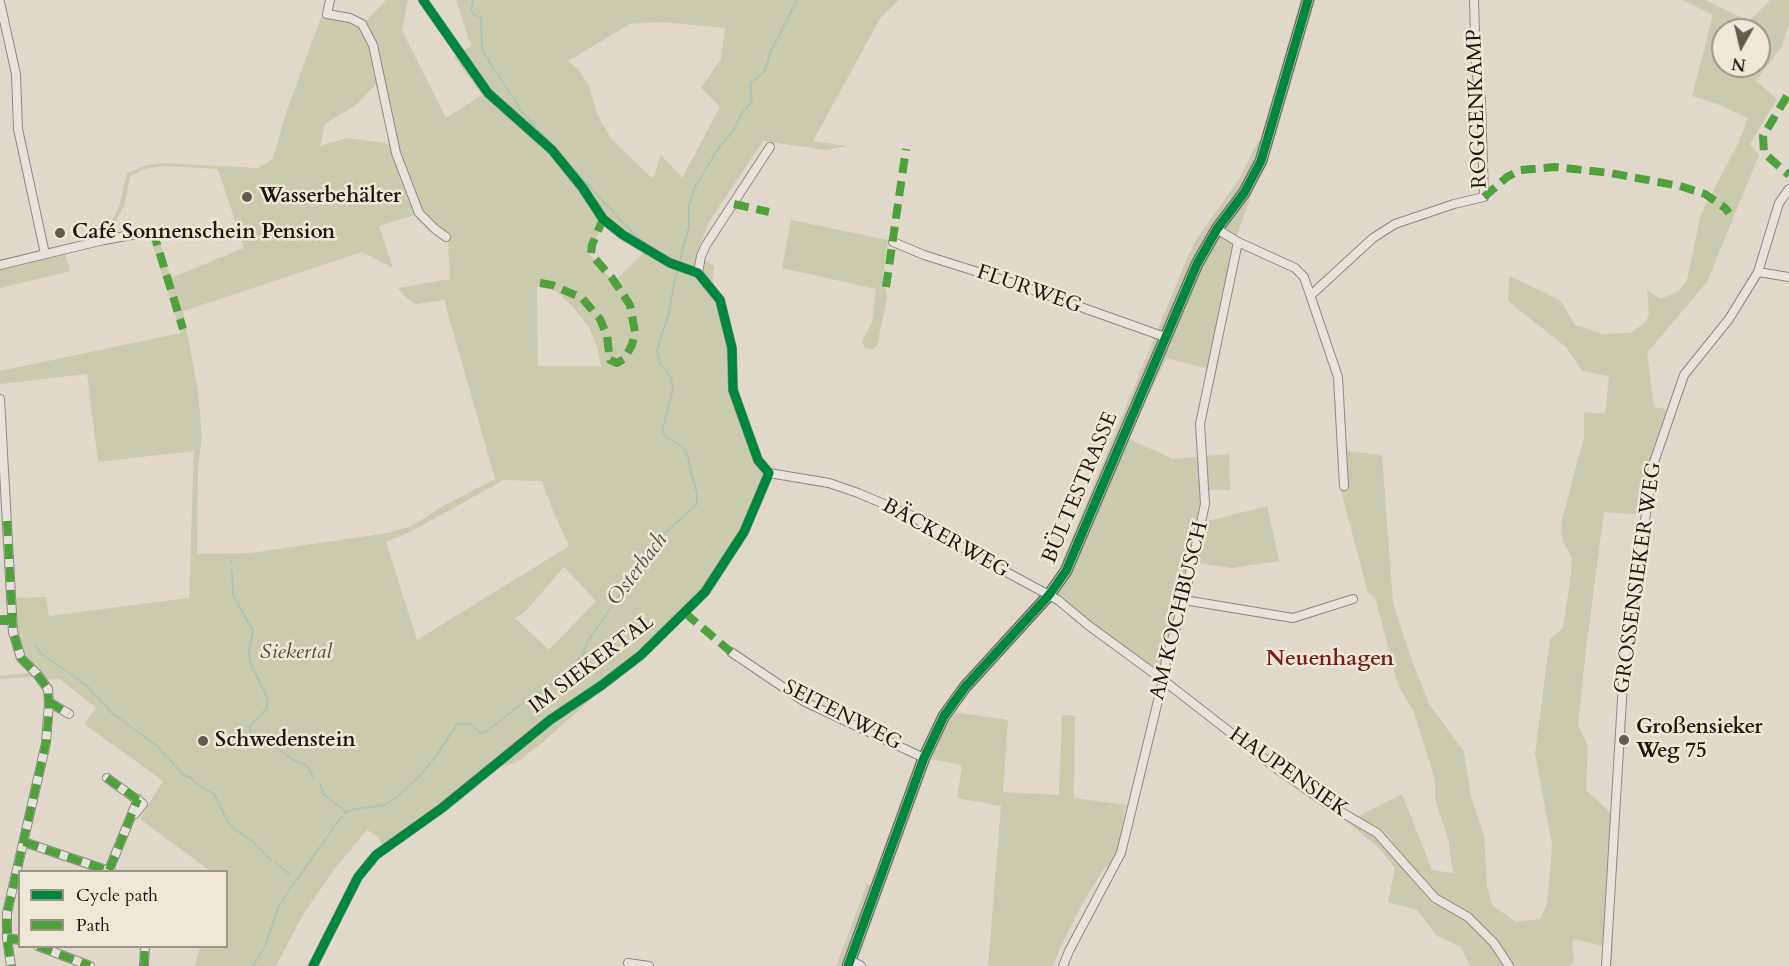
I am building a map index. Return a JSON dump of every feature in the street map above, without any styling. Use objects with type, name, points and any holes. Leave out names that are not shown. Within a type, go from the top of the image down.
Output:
[{"type":"street","points":[[330,0],[327,14],[350,18],[362,24],[373,45],[396,153],[419,213],[446,237]]},
{"type":"street","points":[[423,0],[488,93],[552,150],[582,186],[603,219],[623,235],[679,266],[698,273],[720,300],[732,348],[733,390],[758,460],[769,473]]},
{"type":"street","name":"BÜLTESTRASSE","points":[[849,963],[924,758],[944,716],[965,687],[1049,595],[1065,571],[1197,264],[1217,229],[1244,193],[1261,161],[1308,0]]},
{"type":"street","name":"ROGGENKAMP","points":[[1311,295],[1373,238],[1395,224],[1454,204],[1484,197],[1481,99],[1476,69],[1474,0]]},
{"type":"street","points":[[0,2],[16,74],[18,129],[45,254]]},
{"type":"street","points":[[698,273],[706,245],[770,147]]},
{"type":"street","name":"GROSSENSIEKER WEG","points":[[1606,966],[1624,666],[1653,465],[1684,375],[1729,319],[1758,272],[1779,203],[1789,189]]},
{"type":"street","points":[[1217,229],[1238,242],[1295,268],[1304,277],[1338,377],[1344,486]]},
{"type":"street","points":[[0,265],[153,231]]},
{"type":"street","name":"FLURWEG","points":[[893,242],[924,255],[1019,285],[1165,337]]},
{"type":"street","name":"AM KOCHBUSCH","points":[[1063,966],[1121,853],[1166,660],[1184,600],[1205,504],[1200,424],[1238,242]]},
{"type":"street","points":[[1758,272],[1789,277]]},
{"type":"street","points":[[0,399],[14,639],[21,658],[48,689],[49,702],[46,743],[7,913],[7,938],[11,966]]},
{"type":"street","name":"BÄCKERWEG","points":[[769,473],[829,483],[910,515],[973,554],[1049,595]]},
{"type":"street","name":"IM SIEKERTAL","points":[[314,966],[358,877],[376,855],[442,808],[550,720],[641,656],[705,592],[744,532],[769,473]]},
{"type":"street","name":"HAUPENSIEK","points":[[1049,595],[1280,771],[1326,803],[1377,833],[1435,898],[1468,917],[1494,943],[1509,966]]},
{"type":"street","points":[[1184,600],[1293,618],[1353,599]]},
{"type":"street","points":[[0,621],[12,620]]},
{"type":"street","name":"SEITENWEG","points":[[731,652],[805,702],[924,758]]},
{"type":"street","points":[[49,702],[69,714]]},
{"type":"street","points":[[107,778],[138,799],[110,870]]},
{"type":"street","points":[[24,842],[107,870]]},
{"type":"street","points":[[7,938],[18,940]]},
{"type":"street","points":[[43,948],[90,966]]},
{"type":"street","points":[[144,966],[145,948]]},
{"type":"street","points":[[628,963],[649,966]]},
{"type":"street","points":[[849,963],[861,966]]},
{"type":"green space","name":"Siekertal","points":[[386,0],[408,0],[402,31],[446,118],[482,95],[454,57],[471,46],[456,0],[899,0],[881,17],[813,141],[847,146],[826,150],[763,141],[709,222],[696,255],[714,266],[712,281],[726,303],[733,343],[734,391],[763,465],[770,468],[758,498],[742,527],[684,613],[634,656],[606,686],[517,762],[497,768],[385,850],[377,836],[367,830],[336,867],[304,913],[276,966],[195,966],[200,948],[228,948],[228,870],[209,870],[140,819],[163,781],[84,724],[96,708],[60,679],[46,680],[40,685],[32,677],[0,679],[0,676],[38,672],[17,641],[15,598],[46,597],[49,616],[189,598],[194,451],[98,462],[87,374],[0,384],[0,371],[181,333],[149,235],[83,248],[83,241],[104,236],[119,207],[127,173],[147,165],[164,163],[257,168],[269,162],[273,158],[286,113],[322,15],[350,20],[362,25]],"holes":[[[662,22],[725,28],[721,59],[701,88],[720,107],[682,178],[661,155],[653,179],[612,140],[598,116],[588,84],[578,69],[568,61],[630,24]],[[376,84],[391,146],[385,143],[347,138],[320,146],[325,124],[357,104]],[[163,166],[218,169],[244,248],[171,278],[155,226],[109,235],[125,203],[130,176],[145,169]],[[418,214],[448,239],[450,279],[398,288],[405,297],[416,304],[444,300],[495,479],[443,506],[412,526],[388,533],[251,553],[197,554],[198,467],[202,436],[198,392],[183,311],[362,252],[393,268],[379,226]],[[603,221],[643,253],[614,282],[590,255]],[[537,285],[557,292],[589,327],[601,366],[538,366]],[[504,480],[542,481],[569,546],[417,640],[386,542],[410,532]],[[564,567],[596,601],[549,650],[515,618],[525,612]]]},
{"type":"green space","points":[[1683,0],[1705,0],[1743,18],[1712,18],[1713,15]]},
{"type":"green space","points":[[1770,0],[1789,0],[1789,25],[1782,46],[1771,61],[1771,18],[1752,18]]},
{"type":"green space","points":[[1711,23],[1711,78],[1758,78],[1756,81],[1777,99],[1750,144],[1759,155],[1707,282],[1647,353],[1654,407],[1671,410],[1644,515],[1604,512],[1578,725],[1588,746],[1586,790],[1616,818],[1612,966],[1607,966],[1608,947],[1573,939],[1574,961],[1569,966],[1470,966],[1460,946],[1437,936],[1417,910],[1388,902],[1395,868],[1378,847],[1347,822],[1402,794],[1432,870],[1453,873],[1448,838],[1435,799],[1435,780],[1414,712],[1398,685],[1375,597],[1368,593],[1339,483],[1337,450],[1382,455],[1393,603],[1429,704],[1464,752],[1471,797],[1484,835],[1487,887],[1493,906],[1516,922],[1540,919],[1547,904],[1552,845],[1535,753],[1550,639],[1563,628],[1571,574],[1572,558],[1563,541],[1561,524],[1584,437],[1584,412],[1605,414],[1609,376],[1582,371],[1566,347],[1508,301],[1509,276],[1560,300],[1575,325],[1603,334],[1630,333],[1646,322],[1649,313],[1647,290],[1661,299],[1679,291],[1687,280],[1701,214],[1739,142],[1748,118],[1692,96]]},
{"type":"green space","points":[[1258,141],[1270,142],[1236,238],[1210,369],[1167,358],[1127,438],[1173,459],[1229,454],[1230,490],[1206,490],[1204,522],[1267,506],[1279,561],[1231,568],[1192,562],[1164,676],[1041,595],[1058,572],[1188,256],[1196,240],[1240,178]]},
{"type":"green space","points":[[791,220],[888,240],[883,276],[887,298],[877,346],[872,349],[865,348],[862,342],[872,322],[876,289],[782,268]]},
{"type":"green space","points":[[65,252],[70,271],[0,288],[0,269]]},
{"type":"green space","points":[[954,712],[1008,720],[1003,792],[1059,795],[1062,715],[1075,716],[1074,798],[1126,805],[1115,864],[1104,868],[1082,904],[1053,966],[988,966],[1001,806],[957,798],[962,765],[931,759]]},
{"type":"green space","points":[[867,884],[880,888],[852,962],[854,966],[836,966]]},
{"type":"waterway","name":"Osterbach","points":[[473,0],[471,10],[474,15],[481,18],[482,50],[523,113],[550,143]]},
{"type":"waterway","points":[[680,260],[689,226],[689,206],[695,187],[718,149],[752,101],[750,84],[765,71],[770,53],[797,0]]},
{"type":"waterway","name":"Osterbach","points":[[564,159],[632,232],[650,247]]},
{"type":"waterway","name":"Osterbach","points":[[670,259],[679,261],[679,263]]},
{"type":"waterway","name":"Osterbach","points":[[344,813],[384,805],[393,800],[417,779],[437,755],[457,724],[470,724],[481,733],[486,732],[565,675],[583,654],[588,641],[657,540],[697,504],[687,454],[682,446],[666,437],[662,432],[673,389],[671,378],[660,363],[657,350],[668,316],[677,269]]},
{"type":"waterway","points":[[232,571],[233,595],[253,631],[249,651],[250,662],[267,697],[267,708],[250,726],[250,732],[252,736],[306,765],[314,778]]},
{"type":"waterway","points":[[36,644],[39,652],[86,685],[112,713],[157,746],[184,775],[214,794],[234,829],[251,840],[271,860]]},
{"type":"waterway","points":[[320,783],[323,794],[346,812]]},
{"type":"waterway","name":"Osterbach","points":[[253,966],[265,946],[283,899],[342,816]]},
{"type":"waterway","points":[[276,863],[289,874]]},
{"type":"marked path","points":[[1787,96],[1763,136],[1764,153],[1789,175]]},
{"type":"marked path","points":[[886,287],[906,149]]},
{"type":"marked path","points":[[1484,197],[1507,177],[1520,170],[1555,167],[1610,173],[1680,186],[1705,194],[1729,213]]},
{"type":"marked path","points":[[734,204],[769,212]]},
{"type":"marked path","points":[[540,283],[552,285],[582,298],[600,319],[607,336],[610,360],[617,363],[624,359],[632,345],[635,332],[630,305],[612,278],[591,254],[592,245],[603,219]]},
{"type":"marked path","points":[[153,231],[183,329]]},
{"type":"marked path","points":[[7,521],[13,632],[21,658],[48,689],[49,709],[46,743],[7,913],[7,938],[11,966]]},
{"type":"marked path","points":[[685,613],[731,652]]},
{"type":"marked path","points":[[0,620],[12,620]]},
{"type":"marked path","points":[[49,702],[69,714]]},
{"type":"marked path","points":[[107,778],[142,803]]},
{"type":"marked path","points":[[109,870],[138,799]]},
{"type":"marked path","points":[[24,842],[106,870]]},
{"type":"marked path","points":[[7,938],[18,940]]},
{"type":"marked path","points":[[43,948],[90,966]]},
{"type":"marked path","points":[[144,966],[145,948]]},
{"type":"cycle path","points":[[313,966],[358,877],[376,855],[442,808],[550,720],[641,655],[705,592],[744,532],[769,473],[758,460],[733,390],[732,348],[720,300],[698,273],[670,263],[623,235],[603,219],[582,187],[552,150],[488,93],[423,0]]},
{"type":"cycle path","points":[[848,966],[924,758],[944,716],[965,687],[1049,595],[1066,571],[1197,264],[1217,229],[1244,193],[1261,161],[1308,0]]},
{"type":"place","name":"Wasserbehälter","points":[[247,197]]},
{"type":"place","name":"Café Sonnenschein Pension","points":[[60,233]]},
{"type":"place","name":"Großensieker Weg 75","points":[[1624,740]]},
{"type":"place","name":"Schwedenstein","points":[[203,741]]},
{"type":"district","name":"Neuenhagen","points":[[1330,660]]}]
